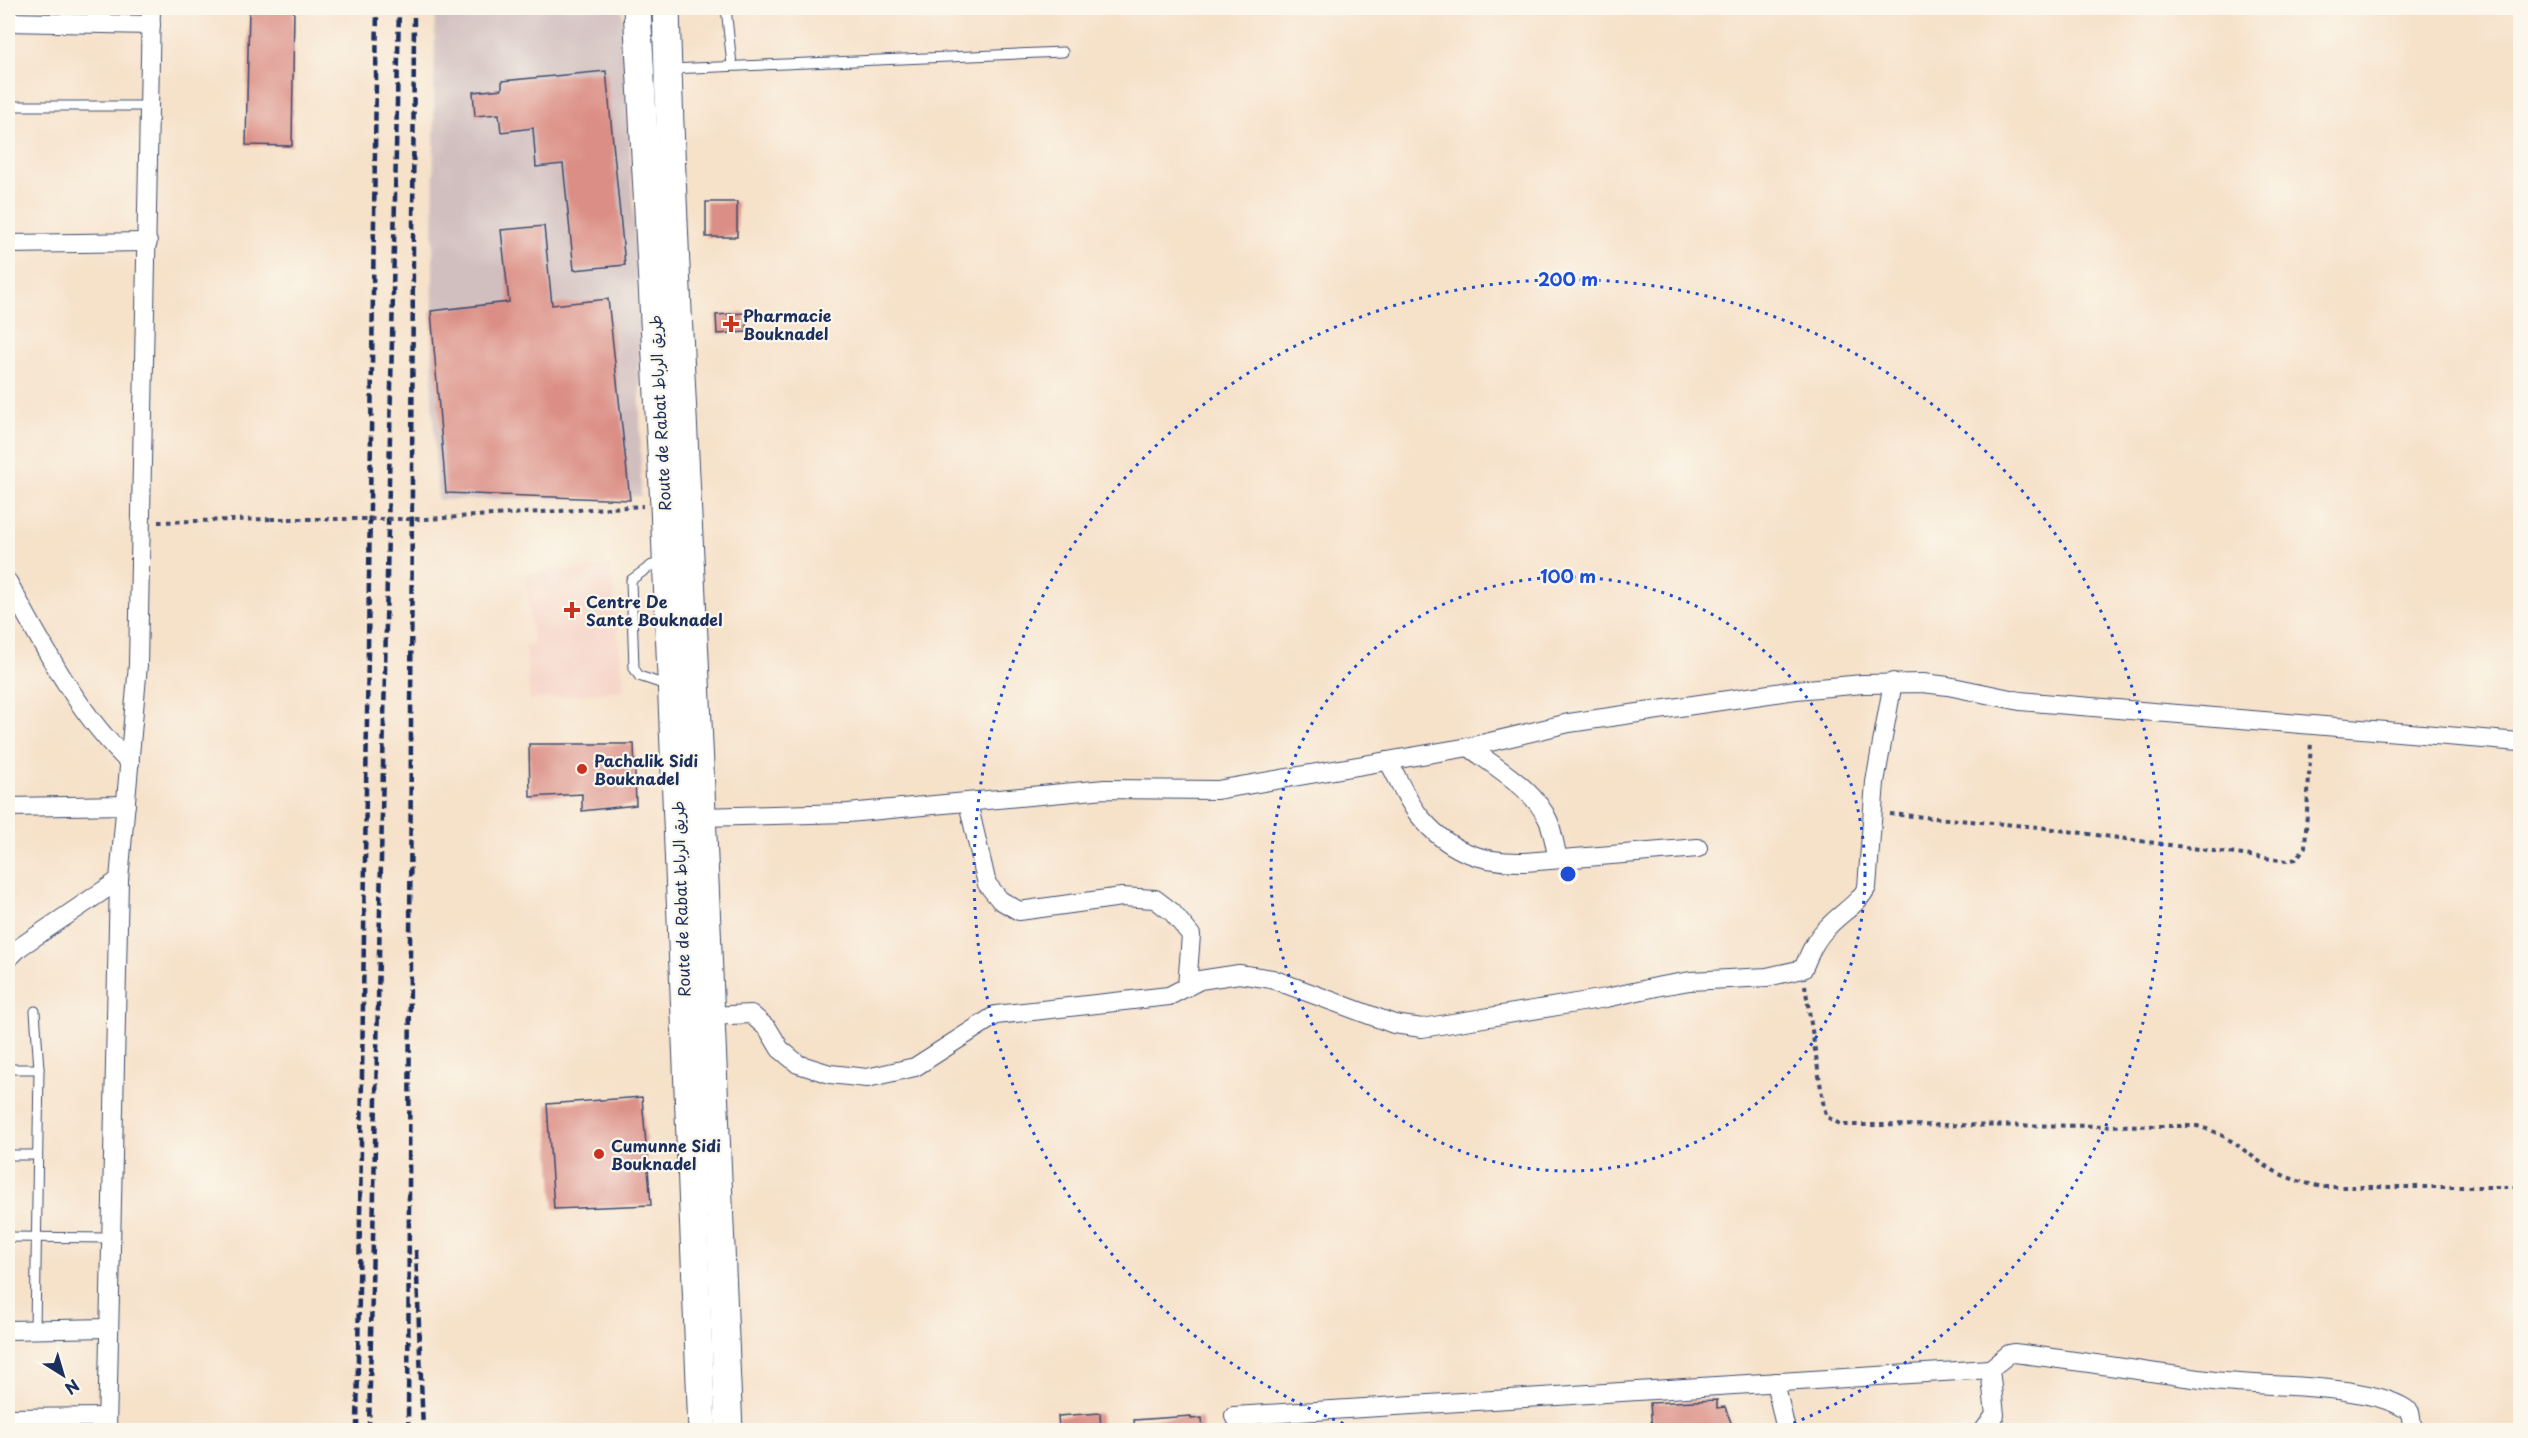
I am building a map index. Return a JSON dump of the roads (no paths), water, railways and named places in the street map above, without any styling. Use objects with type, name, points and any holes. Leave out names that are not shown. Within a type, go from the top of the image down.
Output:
[{"type":"main road","name":"Route de Rabat طريق الرباط","points":[[638,8],[654,71],[678,561],[703,818],[696,970],[702,1431]]},
{"type":"main road","name":"Route de Rabat طريق الرباط","points":[[654,71],[666,8]]},
{"type":"main road","name":"Route de Rabat طريق الرباط","points":[[664,290],[664,505],[678,561],[671,687],[696,970],[710,1016],[729,1431]]},
{"type":"street","points":[[8,22],[151,16],[138,666],[119,880],[107,1424],[8,1418]]},
{"type":"street","points":[[8,244],[148,243]]},
{"type":"street","points":[[8,582],[90,718],[111,746],[130,763]]},
{"type":"street","points":[[703,818],[848,813],[1105,789],[1217,790],[1470,747],[1569,723],[1796,690],[1893,682],[1948,686],[2020,701],[2520,742]]},
{"type":"street","points":[[710,1016],[751,1014],[768,1029],[780,1049],[798,1064],[830,1074],[867,1078],[915,1067],[996,1015],[1169,996],[1200,980],[1239,974],[1272,979],[1394,1024],[1422,1028],[1606,998],[1690,981],[1767,977],[1803,969],[1820,935],[1858,901],[1867,887],[1871,812],[1893,682]]},
{"type":"street","points":[[1470,747],[1522,787],[1535,802],[1548,821],[1558,859]]},
{"type":"street","points":[[1388,761],[1417,814],[1452,846],[1474,857],[1499,862],[1698,848]]},
{"type":"street","points":[[968,803],[987,884],[1000,900],[1019,911],[1122,897],[1155,899],[1172,912],[1191,935],[1187,987]]},
{"type":"street","points":[[8,807],[126,806]]},
{"type":"street","points":[[8,959],[42,932],[119,880]]},
{"type":"street","points":[[8,1330],[109,1328]]},
{"type":"street","points":[[1250,1431],[1234,1416],[1990,1370],[2009,1354],[2014,1353],[2216,1381],[2376,1396],[2410,1412],[2413,1431]]},
{"type":"street","points":[[1984,1431],[1995,1415],[1990,1370]]},
{"type":"street","points":[[1775,1382],[1786,1431]]},
{"type":"lane","points":[[726,8],[732,65]]},
{"type":"lane","points":[[654,71],[732,65],[1063,52]]},
{"type":"lane","points":[[8,106],[150,106]]},
{"type":"lane","points":[[671,687],[639,676],[634,668],[631,580],[652,565],[678,561]]},
{"type":"lane","points":[[35,1011],[39,1069],[35,1330]]},
{"type":"lane","points":[[8,1069],[39,1069]]},
{"type":"lane","points":[[8,1155],[37,1155]]},
{"type":"lane","points":[[8,1238],[111,1238]]},
{"type":"railway","points":[[357,1430],[377,8]]},
{"type":"railway","points":[[369,1430],[399,8]]},
{"type":"railway","points":[[408,1430],[414,8]]},
{"type":"railway","points":[[416,1250],[423,1430]]},
{"type":"place","name":"Pharmacie Bouknadel","points":[[731,324]]},
{"type":"place","name":"Centre De Sante Bouknadel","points":[[572,610]]},
{"type":"place","name":"Pachalik Sidi Bouknadel","points":[[582,769]]},
{"type":"place","name":"Cumunne Sidi Bouknadel","points":[[599,1154]]}]
